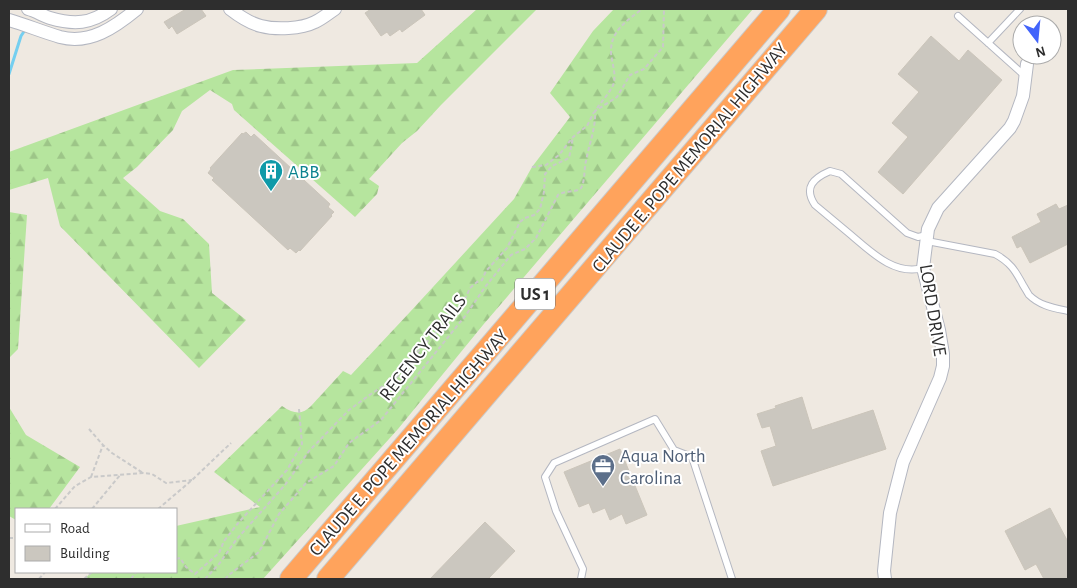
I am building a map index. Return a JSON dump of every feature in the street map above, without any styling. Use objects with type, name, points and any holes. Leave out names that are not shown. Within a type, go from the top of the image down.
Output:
[{"type":"highway","name":"CLAUDE E. POPE MEMORIAL HIGHWAY","points":[[291,579],[779,9]]},
{"type":"highway","name":"CLAUDE E. POPE MEMORIAL HIGHWAY","points":[[328,579],[816,9]]},
{"type":"street","points":[[28,9],[50,18],[80,23],[92,20],[111,9]]},
{"type":"street","points":[[9,20],[62,37],[76,39],[106,31],[136,9]]},
{"type":"street","points":[[230,9],[241,17],[261,26],[288,28],[316,22],[335,9]]},
{"type":"street","name":"LORD DRIVE","points":[[885,579],[884,571],[890,512],[903,462],[940,378],[943,366],[940,330],[924,268],[928,229],[938,208],[1010,128],[1023,96],[1027,65]]},
{"type":"lane","points":[[988,43],[1020,9]]},
{"type":"lane","points":[[958,16],[1026,77]]},
{"type":"lane","points":[[924,268],[916,270],[893,266],[877,258],[815,205],[811,198],[810,187],[818,177],[830,171],[840,174],[906,232],[918,237],[995,254],[1012,266],[1029,294],[1038,302],[1048,307],[1068,311]]},
{"type":"lane","points":[[581,579],[583,569],[556,511],[544,478],[554,463],[655,419],[674,450],[692,456],[732,579]]},
{"type":"path","name":"REGENCY TRAILS","points":[[532,166],[546,165],[559,155],[573,137],[587,126],[595,110],[614,84],[615,72],[611,51],[614,35],[625,22],[642,9]]},
{"type":"path","name":"REGENCY TRAILS","points":[[595,110],[617,97],[630,75],[644,69],[663,47],[664,9]]},
{"type":"path","name":"REGENCY TRAILS","points":[[225,579],[259,552],[279,514],[306,483],[334,466],[349,443],[381,420],[466,315],[485,286],[511,255],[525,249],[536,238],[558,195],[563,192],[576,191],[580,188],[584,181],[586,159],[592,141],[595,110]]},
{"type":"path","name":"REGENCY TRAILS","points":[[205,579],[219,564],[236,540],[285,485],[309,451],[349,410],[370,394],[398,377],[412,358],[456,311],[470,288],[482,280],[486,271],[507,248],[520,222],[534,215],[540,209],[546,174],[552,166],[569,158],[573,137]]},
{"type":"path","points":[[178,558],[180,558],[186,567],[195,574],[219,553],[224,541],[239,522],[287,470],[302,444],[299,409]]},
{"type":"path","points":[[89,429],[103,445],[143,472]]},
{"type":"path","points":[[159,508],[231,443]]},
{"type":"path","points":[[91,478],[103,445]]},
{"type":"path","points":[[56,508],[75,486],[91,478],[143,472],[152,474],[166,483],[192,480]]},
{"type":"path","points":[[93,508],[121,474]]},
{"type":"green space","points":[[477,9],[537,9],[417,131],[402,143],[369,179],[379,186],[377,194],[355,217],[234,110],[232,104],[210,90],[182,111],[173,130],[137,167],[123,178],[160,211],[183,219],[209,244],[212,293],[246,320],[199,368],[60,226],[48,178],[9,190],[9,152],[233,70],[417,63]]},
{"type":"green space","points":[[614,9],[753,9],[483,325],[398,429],[263,579],[84,579],[91,573],[178,573],[178,526],[260,507],[214,472],[282,406],[296,412],[306,410],[343,371],[351,375],[514,199],[532,167],[570,117],[550,93],[593,31]]},
{"type":"green space","points":[[9,212],[27,215],[18,349],[9,358]]},
{"type":"green space","points":[[9,407],[26,435],[80,467],[50,508],[15,508],[15,519],[9,516]]},
{"type":"building","points":[[186,9],[201,9],[206,16],[177,34],[172,26],[169,29],[164,22]]},
{"type":"building","points":[[371,9],[421,9],[425,15],[402,32],[400,29],[390,36],[387,32],[381,36],[365,13]]},
{"type":"building","points":[[931,36],[959,61],[968,50],[1002,80],[903,194],[878,172],[908,137],[892,123],[919,92],[898,74]]},
{"type":"building","name":"ABB","points":[[246,132],[251,137],[254,134],[330,204],[328,207],[334,212],[300,251],[296,253],[290,248],[288,250],[212,180],[214,178],[208,173],[210,168],[242,133]]},
{"type":"building","points":[[1056,204],[1059,209],[1068,205],[1068,244],[1030,263],[1021,246],[1017,248],[1012,237],[1041,222],[1037,214]]},
{"type":"building","points":[[802,397],[812,430],[873,410],[886,449],[773,486],[761,451],[776,446],[770,426],[762,428],[757,414]]},
{"type":"building","name":"Aqua North Carolina","points":[[620,449],[647,515],[626,524],[622,514],[610,520],[605,508],[593,513],[589,503],[579,507],[564,472]]},
{"type":"building","points":[[1050,508],[1068,542],[1068,579],[1044,579],[1036,564],[1025,570],[1005,531]]},
{"type":"building","points":[[485,522],[515,551],[488,579],[430,579]]},
{"type":"waterway","points":[[9,74],[21,36],[25,30]]},
{"type":"place","name":"ABB","points":[[271,192]]},
{"type":"place","name":"Aqua North Carolina","points":[[603,487]]}]
